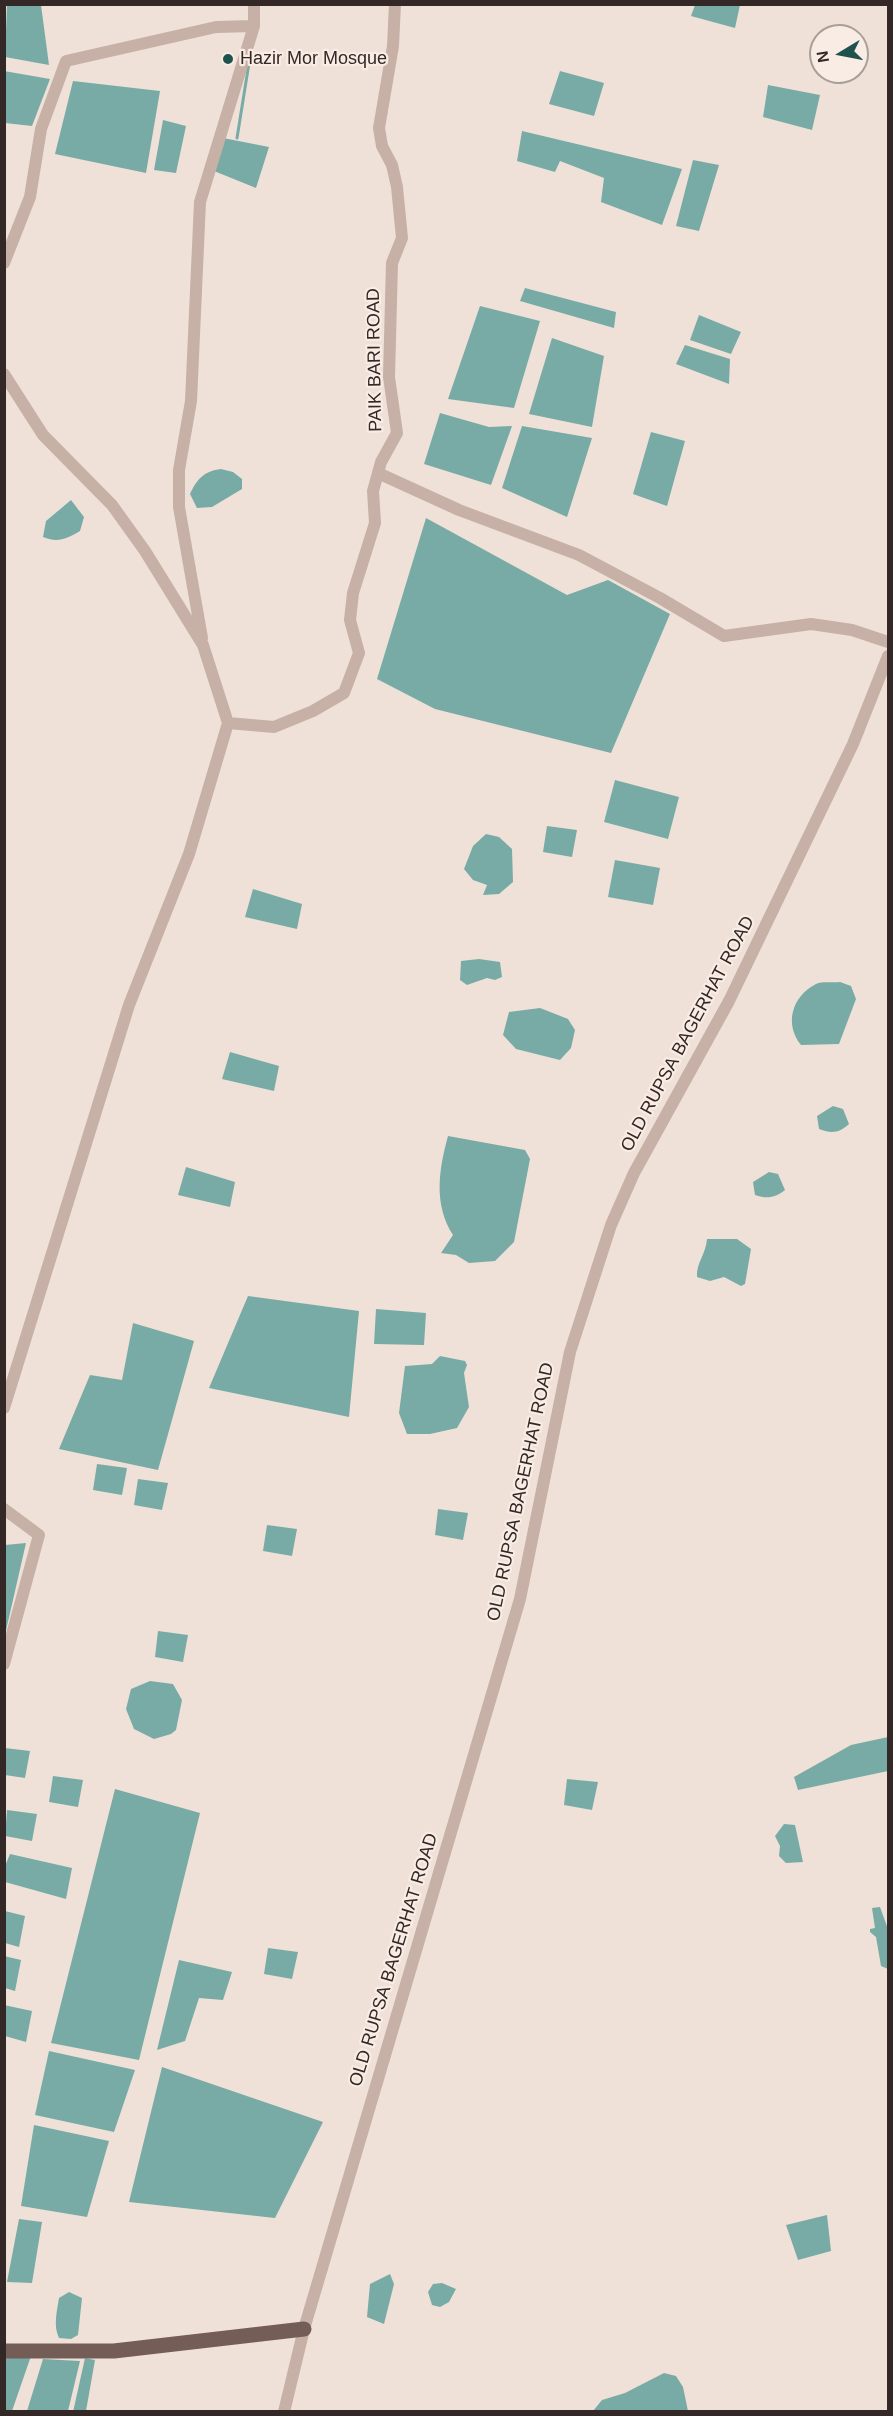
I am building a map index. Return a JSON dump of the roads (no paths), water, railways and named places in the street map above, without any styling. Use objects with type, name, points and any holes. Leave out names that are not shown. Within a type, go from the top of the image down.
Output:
[{"type":"main road","points":[[4,2351],[114,2351],[304,2329]]},
{"type":"street","points":[[4,1408],[129,1005],[189,854],[228,723],[203,645],[179,497],[179,470],[191,401],[200,202],[254,26],[254,4]]},
{"type":"street","name":"PAIK BARI ROAD","points":[[228,723],[274,727],[313,711],[344,693],[359,653],[350,620],[353,593],[375,523],[373,490],[381,462],[398,433],[389,376],[392,263],[402,238],[392,165],[382,146],[379,128],[393,46],[395,4]]},
{"type":"street","points":[[4,263],[30,197],[41,129],[66,61],[216,27],[254,26]]},
{"type":"street","points":[[4,374],[43,435],[112,505],[145,551],[203,645]]},
{"type":"street","points":[[378,473],[459,510],[579,555],[660,598],[724,636],[811,624],[852,630],[888,642]]},
{"type":"street","name":"OLD RUPSA BAGERHAT ROAD","points":[[284,2412],[304,2329],[520,1599],[570,1352],[611,1225],[634,1173],[729,1001],[853,744],[888,656]]},
{"type":"street","points":[[4,1509],[39,1535],[4,1664]]},
{"type":"water","points":[[7,5],[41,5],[49,65],[5,57]]},
{"type":"water","points":[[695,5],[740,5],[735,28],[691,16]]},
{"type":"water","points":[[4,71],[50,79],[32,126],[5,123]]},
{"type":"water","points":[[560,71],[604,83],[594,116],[549,104]]},
{"type":"water","points":[[73,81],[160,91],[146,173],[55,154]]},
{"type":"water","points":[[768,85],[820,95],[812,130],[763,117]]},
{"type":"water","points":[[163,120],[186,126],[176,173],[154,170]]},
{"type":"water","points":[[522,131],[682,169],[662,225],[601,202],[604,178],[560,161],[555,172],[517,161]]},
{"type":"water","points":[[218,137],[269,147],[256,188],[209,169]]},
{"type":"water","points":[[693,160],[719,165],[699,231],[676,226]]},
{"type":"water","points":[[525,288],[616,312],[614,328],[520,301]]},
{"type":"water","points":[[480,306],[540,321],[514,408],[448,399]]},
{"type":"water","points":[[699,315],[741,332],[731,354],[690,340]]},
{"type":"water","points":[[552,338],[604,356],[592,427],[529,414]]},
{"type":"water","points":[[685,345],[730,359],[729,384],[676,364]]},
{"type":"water","points":[[440,413],[489,427],[512,426],[491,485],[424,464]]},
{"type":"water","points":[[522,426],[592,438],[567,517],[502,488]]},
{"type":"water","points":[[651,432],[685,441],[667,506],[633,494]]},
{"type":"water","points":[[221,469],[233,472],[242,479],[242,489],[212,507],[197,508],[190,494],[195,484],[206,474]]},
{"type":"water","points":[[71,500],[84,517],[80,531],[62,539],[53,540],[43,537],[46,521]]},
{"type":"water","points":[[426,518],[567,595],[608,580],[670,614],[611,753],[435,709],[377,679]]},
{"type":"water","points":[[615,780],[679,797],[668,839],[604,822]]},
{"type":"water","points":[[547,826],[577,830],[572,857],[543,852]]},
{"type":"water","points":[[486,834],[499,837],[512,849],[513,882],[499,894],[483,895],[487,885],[473,880],[464,869],[473,846]]},
{"type":"water","points":[[615,860],[660,868],[653,905],[608,897]]},
{"type":"water","points":[[253,889],[302,904],[297,929],[245,917]]},
{"type":"water","points":[[479,959],[500,962],[502,977],[495,980],[487,978],[467,985],[460,980],[461,961]]},
{"type":"water","points":[[840,982],[851,986],[856,999],[839,1044],[801,1045],[796,1037],[792,1020],[796,1003],[808,989],[816,984]]},
{"type":"water","points":[[540,1008],[568,1019],[575,1030],[571,1048],[560,1060],[516,1049],[503,1035],[509,1012]]},
{"type":"water","points":[[230,1052],[279,1066],[274,1091],[222,1079]]},
{"type":"water","points":[[833,1106],[843,1109],[849,1124],[835,1132],[819,1129],[817,1116]]},
{"type":"water","points":[[448,1136],[525,1150],[530,1159],[514,1242],[495,1261],[469,1263],[456,1255],[441,1253],[453,1235],[440,1199],[440,1174]]},
{"type":"water","points":[[186,1167],[235,1182],[230,1207],[178,1195]]},
{"type":"water","points":[[769,1172],[778,1174],[785,1190],[771,1197],[755,1195],[753,1182]]},
{"type":"water","points":[[707,1239],[737,1239],[751,1249],[745,1284],[741,1286],[724,1277],[710,1281],[697,1277]]},
{"type":"water","points":[[248,1296],[359,1311],[349,1417],[209,1388]]},
{"type":"water","points":[[376,1309],[426,1313],[424,1345],[374,1344]]},
{"type":"water","points":[[133,1323],[194,1341],[158,1470],[59,1449],[90,1375],[122,1380]]},
{"type":"water","points":[[440,1356],[465,1361],[467,1365],[464,1373],[469,1407],[457,1428],[430,1434],[407,1434],[399,1413],[405,1366],[432,1364]]},
{"type":"water","points":[[97,1464],[127,1468],[122,1495],[93,1490]]},
{"type":"water","points":[[138,1479],[168,1483],[162,1510],[134,1505]]},
{"type":"water","points":[[438,1509],[468,1513],[463,1540],[435,1535]]},
{"type":"water","points":[[267,1525],[297,1529],[292,1556],[263,1551]]},
{"type":"water","points":[[26,1543],[5,1635],[5,1545]]},
{"type":"water","points":[[158,1631],[188,1635],[183,1662],[155,1657]]},
{"type":"water","points":[[150,1681],[173,1684],[182,1700],[176,1730],[171,1734],[154,1739],[134,1729],[126,1709],[131,1689]]},
{"type":"water","points":[[888,1737],[888,1771],[798,1790],[794,1777],[851,1745]]},
{"type":"water","points":[[5,1748],[30,1751],[25,1778],[5,1775]]},
{"type":"water","points":[[53,1776],[83,1780],[78,1807],[49,1802]]},
{"type":"water","points":[[567,1779],[598,1782],[592,1810],[564,1805]]},
{"type":"water","points":[[115,1789],[200,1813],[139,2060],[51,2043]]},
{"type":"water","points":[[7,1810],[37,1814],[32,1841],[5,1836]]},
{"type":"water","points":[[784,1824],[795,1825],[803,1862],[786,1863],[779,1856],[780,1846],[775,1836]]},
{"type":"water","points":[[10,1854],[72,1868],[66,1899],[5,1882],[5,1866]]},
{"type":"water","points":[[880,1907],[888,1929],[888,1969],[881,1966],[876,1937],[870,1932],[870,1929],[875,1928],[872,1908]]},
{"type":"water","points":[[5,1911],[25,1916],[19,1947],[5,1943]]},
{"type":"water","points":[[268,1948],[298,1952],[292,1979],[264,1974]]},
{"type":"water","points":[[4,1956],[21,1960],[15,1991],[5,1988]]},
{"type":"water","points":[[179,1960],[232,1972],[223,2000],[199,1998],[185,2041],[157,2050]]},
{"type":"water","points":[[4,2005],[32,2011],[26,2042],[5,2036]]},
{"type":"water","points":[[49,2051],[135,2070],[114,2132],[35,2115]]},
{"type":"water","points":[[162,2067],[323,2122],[275,2218],[129,2202]]},
{"type":"water","points":[[34,2125],[109,2141],[87,2217],[21,2206]]},
{"type":"water","points":[[827,2215],[831,2251],[798,2260],[786,2225]]},
{"type":"water","points":[[19,2219],[42,2222],[32,2283],[7,2282]]},
{"type":"water","points":[[390,2274],[394,2284],[384,2324],[367,2317],[370,2284]]},
{"type":"water","points":[[442,2283],[456,2289],[449,2302],[440,2307],[432,2305],[428,2292],[433,2284]]},
{"type":"water","points":[[69,2292],[82,2298],[78,2335],[71,2339],[59,2338],[56,2323],[59,2298]]},
{"type":"water","points":[[5,2356],[31,2356],[12,2411],[5,2412]]},
{"type":"water","points":[[85,2358],[95,2360],[86,2411],[73,2412]]},
{"type":"water","points":[[43,2359],[80,2361],[68,2411],[27,2411]]},
{"type":"water","points":[[664,2373],[676,2376],[683,2387],[688,2411],[593,2411],[602,2400],[625,2393]]},
{"type":"waterway","points":[[237,138],[249,63]]},
{"type":"place","name":"Hazir Mor Mosque","points":[[228,59]]}]
